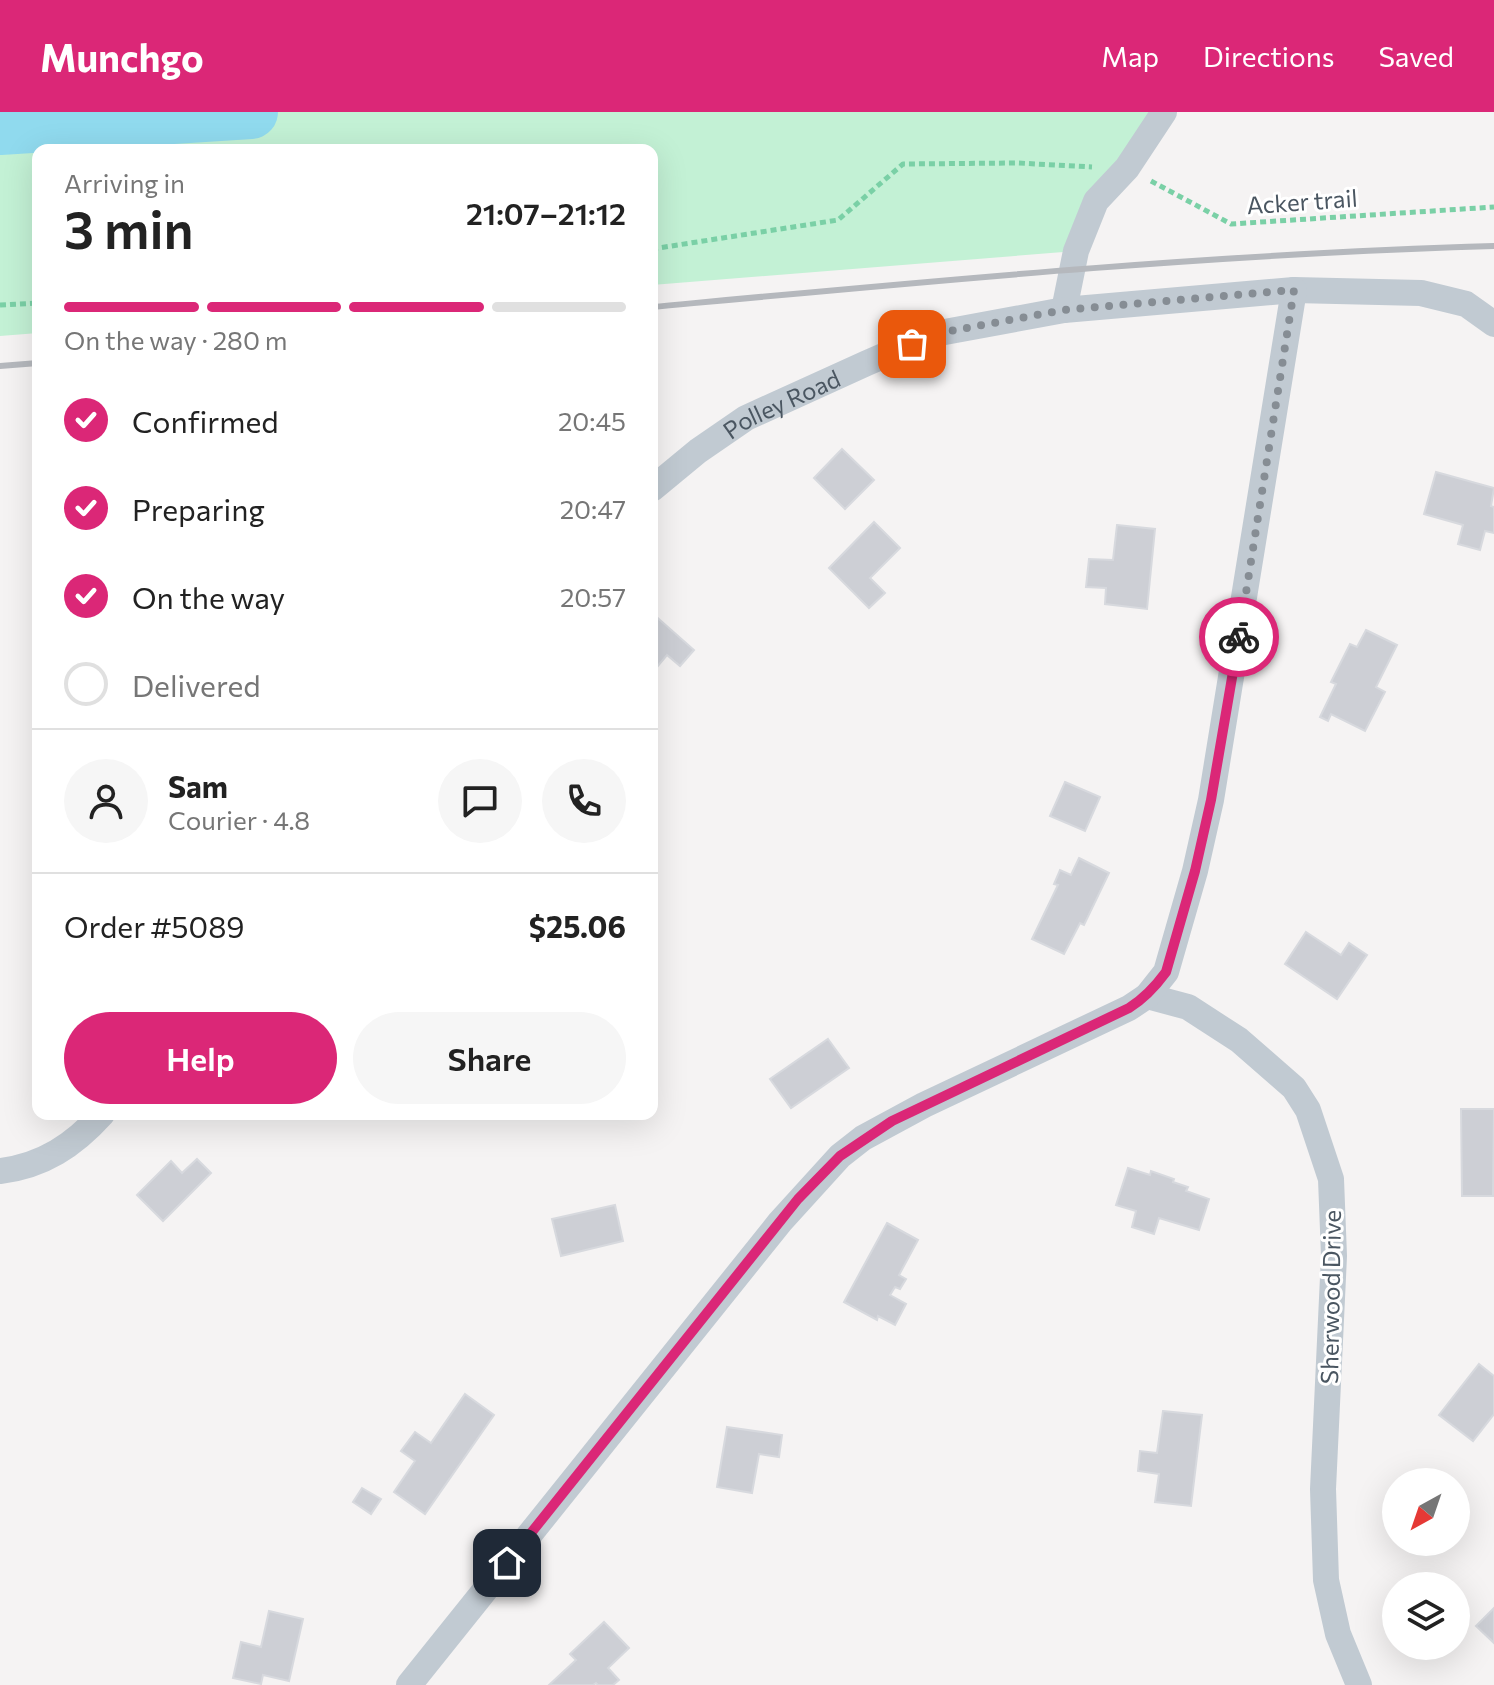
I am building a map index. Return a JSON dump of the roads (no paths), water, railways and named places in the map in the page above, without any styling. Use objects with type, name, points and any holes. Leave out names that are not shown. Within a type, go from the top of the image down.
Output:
[{"type":"street","points":[[1064,310],[1076,251],[1096,201],[1127,168],[1164,112]]},
{"type":"street","points":[[409,1685],[789,1210],[840,1156],[892,1121],[1129,1008],[1147,996],[1166,972],[1195,871],[1211,800],[1294,290]]},
{"type":"street","name":"Polley Road","points":[[658,484],[698,451],[746,418],[934,334],[1064,310],[1294,290],[1421,293],[1466,304],[1494,324]]},
{"type":"street","name":"Sherwood Drive","points":[[1147,996],[1188,1007],[1239,1040],[1294,1088],[1308,1110],[1331,1179],[1334,1256],[1323,1489],[1326,1580],[1338,1634],[1359,1685]]},
{"type":"street","points":[[0,1171],[31,1165],[55,1155],[96,1120]]},
{"type":"waterway","points":[[0,128],[251,112]]},
{"type":"railway","points":[[658,306],[1177,262],[1494,246]]},
{"type":"railway","points":[[0,366],[32,363]]}]
